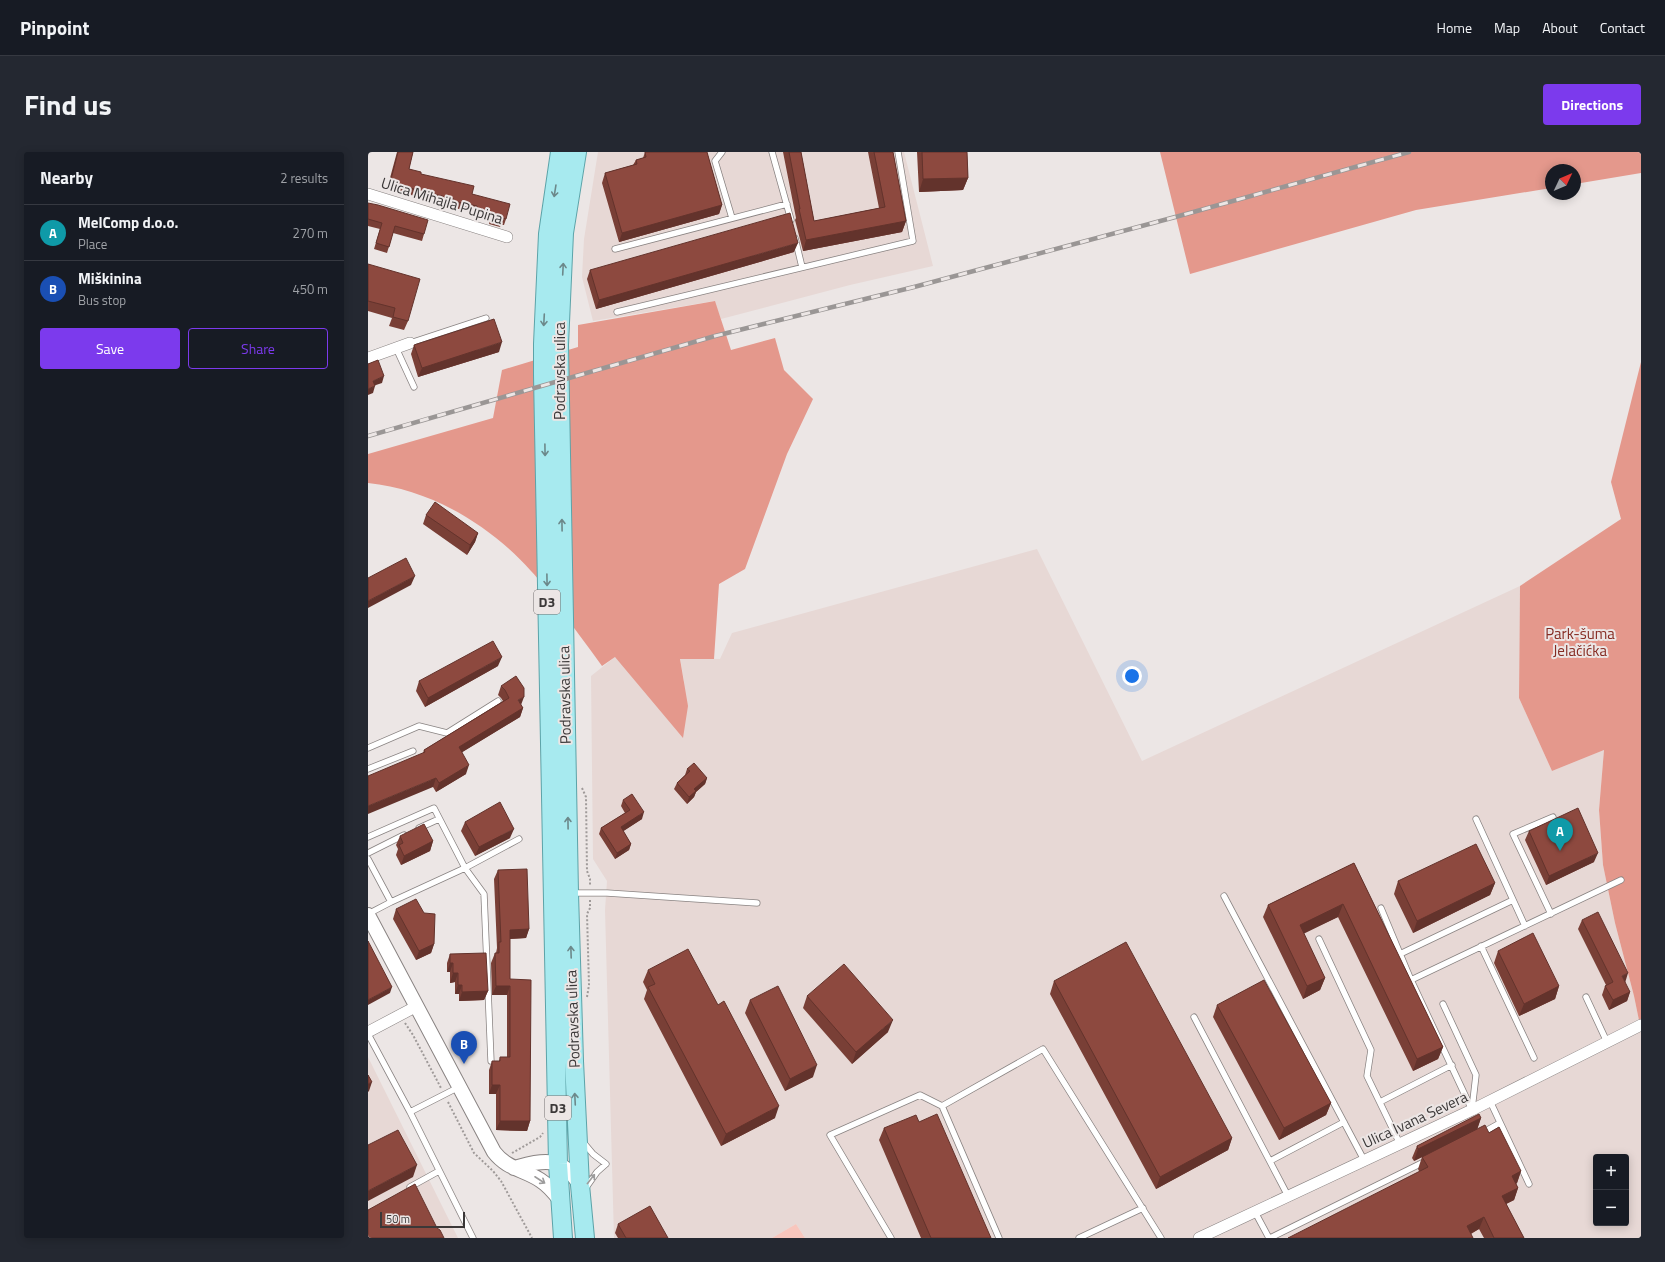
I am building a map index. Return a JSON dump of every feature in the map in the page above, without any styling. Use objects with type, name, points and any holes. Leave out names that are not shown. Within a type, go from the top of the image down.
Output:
[{"type":"main road","name":"Podravska ulica","points":[[560,152],[548,234],[543,344],[558,1164],[563,1238]]},
{"type":"main road","name":"Podravska ulica","points":[[577,152],[564,233],[559,345],[569,893],[577,1136],[580,1192],[585,1238]]},
{"type":"street","name":"Ulica Mihajla Pupina","points":[[368,194],[507,237]]},
{"type":"street","points":[[368,358],[410,343]]},
{"type":"street","points":[[368,914],[494,1152],[501,1160],[514,1168],[540,1180],[554,1192],[560,1200]]},
{"type":"street","points":[[368,1033],[417,1006]]},
{"type":"street","name":"Ulica Ivana Severa","points":[[1199,1238],[1472,1110],[1641,1025]]},
{"type":"street","points":[[536,1162],[545,1154],[558,1135]]},
{"type":"street","points":[[514,1168],[546,1161],[558,1164],[572,1174],[580,1192]]},
{"type":"lane","points":[[722,152],[715,161],[732,218]]},
{"type":"lane","points":[[772,152],[792,225]]},
{"type":"lane","points":[[617,312],[913,241],[898,152]]},
{"type":"lane","points":[[615,249],[787,204]]},
{"type":"lane","points":[[794,232],[802,267]]},
{"type":"lane","points":[[410,343],[486,318]]},
{"type":"lane","points":[[396,348],[414,387]]},
{"type":"lane","points":[[368,748],[419,726],[447,733],[498,701]]},
{"type":"lane","points":[[368,769],[413,751]]},
{"type":"lane","points":[[368,837],[434,808],[465,868],[484,894],[491,1061]]},
{"type":"lane","points":[[1551,914],[1513,834],[1553,816]]},
{"type":"lane","points":[[368,853],[439,819]]},
{"type":"lane","points":[[1476,819],[1525,926]]},
{"type":"lane","points":[[368,914],[465,868],[519,839]]},
{"type":"lane","points":[[368,859],[392,902]]},
{"type":"lane","points":[[1411,980],[1621,880]]},
{"type":"lane","points":[[569,893],[590,893],[757,904]]},
{"type":"lane","points":[[1224,896],[1364,1160]]},
{"type":"lane","points":[[1400,954],[1513,900]]},
{"type":"lane","points":[[1381,908],[1411,980],[1472,1110]]},
{"type":"lane","points":[[1319,939],[1371,1050],[1367,1076],[1400,1144]]},
{"type":"lane","points":[[1481,946],[1534,1058]]},
{"type":"lane","points":[[1586,997],[1607,1042]]},
{"type":"lane","points":[[1443,1004],[1476,1076],[1472,1110]]},
{"type":"lane","points":[[1194,1017],[1288,1196]]},
{"type":"lane","points":[[368,1033],[410,1112],[473,1238]]},
{"type":"lane","points":[[942,1106],[1043,1049],[1161,1238]]},
{"type":"lane","points":[[1380,1102],[1452,1066]]},
{"type":"lane","points":[[410,1112],[459,1087]]},
{"type":"lane","points":[[891,1238],[830,1135],[920,1095],[942,1106],[999,1238]]},
{"type":"lane","points":[[1490,1101],[1529,1184]]},
{"type":"lane","points":[[1270,1161],[1344,1122]]},
{"type":"lane","points":[[1473,1137],[1500,1123]]},
{"type":"lane","points":[[577,1136],[606,1164],[580,1192]]},
{"type":"lane","points":[[1255,1212],[1270,1238],[1431,1158]]},
{"type":"lane","points":[[404,1190],[439,1171]]},
{"type":"lane","points":[[411,1187],[414,1193]]},
{"type":"lane","points":[[1079,1238],[1143,1208]]},
{"type":"path","points":[[580,782],[586,797],[587,872],[590,879],[590,908],[587,914],[589,985],[587,998]]},
{"type":"path","points":[[399,1016],[413,1035],[474,1153],[501,1181],[532,1238]]},
{"type":"shaded area","points":[[598,152],[904,152],[933,266],[850,285],[721,319],[714,301],[593,321],[582,277],[584,239]]},
{"type":"shaded area","points":[[1037,549],[1142,761],[1520,586],[1519,698],[1552,771],[1604,750],[1599,810],[1603,865],[1615,923],[1634,996],[1641,1030],[1641,1238],[805,1238],[796,1224],[772,1238],[614,1238],[605,910],[607,881],[593,859],[591,676],[615,657],[684,681],[680,658],[720,659],[732,633]]},
{"type":"shaded area","points":[[368,1057],[458,1238],[368,1238]]},
{"type":"shaded area","points":[[796,1224],[805,1238],[772,1238]]},
{"type":"green space","points":[[1160,152],[1641,152],[1641,173],[1581,183],[1581,164],[1545,164],[1545,189],[1416,210],[1190,274]]},
{"type":"green space","points":[[715,301],[731,350],[775,338],[784,370],[813,399],[787,454],[745,569],[719,584],[714,659],[680,659],[688,706],[683,738],[615,657],[602,666],[537,578],[515,554],[478,525],[436,501],[414,493],[368,483],[368,454],[493,418],[502,370],[578,347],[578,325]]},
{"type":"green space","name":"Park-šuma Jelačićka","points":[[1641,362],[1641,1030],[1634,996],[1615,923],[1603,865],[1599,810],[1604,750],[1552,771],[1519,698],[1520,586],[1621,519],[1611,482]]},
{"type":"building","points":[[398,152],[413,152],[409,169],[421,172],[421,174],[474,186],[472,194],[510,204],[506,219],[503,218],[502,221],[491,218],[492,214],[476,210],[477,206],[453,201],[454,199],[390,183]]},
{"type":"building","points":[[645,152],[707,152],[722,205],[622,233],[605,173],[637,164],[636,160],[646,157]]},
{"type":"building","points":[[789,152],[801,152],[814,221],[885,207],[874,152],[893,152],[906,221],[806,240]]},
{"type":"building","points":[[922,152],[967,152],[968,178],[923,179]]},
{"type":"building","points":[[368,203],[428,220],[424,234],[395,226],[389,247],[376,243],[382,223],[368,219]]},
{"type":"building","points":[[790,213],[798,243],[599,300],[590,270]]},
{"type":"building","points":[[368,264],[420,279],[408,321],[393,317],[395,308],[368,301]]},
{"type":"building","points":[[494,319],[502,342],[422,368],[414,345]]},
{"type":"building","points":[[378,360],[384,376],[373,381],[375,386],[368,389],[368,364]]},
{"type":"building","points":[[435,502],[478,533],[470,545],[426,515]]},
{"type":"building","points":[[406,558],[415,576],[368,601],[368,578]]},
{"type":"building","points":[[493,641],[502,657],[428,698],[419,681]]},
{"type":"building","points":[[516,676],[524,688],[524,697],[518,700],[523,708],[459,747],[469,765],[439,783],[436,778],[368,806],[368,776],[425,752],[424,750],[509,698],[501,686]]},
{"type":"building","points":[[694,763],[707,778],[694,789],[696,791],[689,797],[677,783],[690,771],[687,769]]},
{"type":"building","points":[[632,794],[644,812],[621,827],[631,844],[617,853],[601,828],[630,810],[623,800]]},
{"type":"building","points":[[500,802],[514,829],[479,847],[465,822]]},
{"type":"building","points":[[1578,808],[1598,853],[1549,876],[1529,831]]},
{"type":"building","points":[[424,824],[433,841],[404,856],[399,845],[403,843],[400,836]]},
{"type":"building","points":[[1476,844],[1495,883],[1417,921],[1398,881]]},
{"type":"building","points":[[1354,863],[1443,1047],[1417,1059],[1343,904],[1300,925],[1325,978],[1307,986],[1268,905]]},
{"type":"building","points":[[527,869],[529,929],[510,930],[510,979],[531,980],[530,1121],[500,1121],[500,1085],[492,1085],[492,1061],[500,1061],[500,1057],[510,1057],[510,986],[496,986],[495,953],[499,953],[499,942],[501,942],[498,870]]},
{"type":"building","points":[[416,899],[424,913],[435,914],[434,944],[419,951],[396,909]]},
{"type":"building","points":[[1598,912],[1628,973],[1622,976],[1630,992],[1613,1000],[1605,986],[1613,982],[1582,920]]},
{"type":"building","points":[[1533,933],[1559,986],[1524,1004],[1498,951]]},
{"type":"building","points":[[368,941],[392,987],[368,1000]]},
{"type":"building","points":[[1126,942],[1232,1138],[1160,1177],[1054,981]]},
{"type":"building","points":[[688,949],[718,1005],[724,1001],[779,1106],[726,1134],[648,987],[655,984],[648,970]]},
{"type":"building","points":[[486,953],[488,991],[462,992],[462,985],[458,985],[458,973],[453,973],[453,963],[450,963],[450,954]]},
{"type":"building","points":[[844,964],[893,1020],[856,1052],[807,996]]},
{"type":"building","points":[[1264,980],[1331,1103],[1284,1128],[1217,1005]]},
{"type":"building","points":[[778,986],[817,1065],[790,1079],[750,1000]]},
{"type":"building","points":[[368,1075],[372,1082],[368,1084]]},
{"type":"building","points":[[937,1114],[991,1238],[931,1238],[884,1128],[916,1115],[919,1122]]},
{"type":"building","points":[[1479,1114],[1481,1118],[1418,1149],[1417,1146]]},
{"type":"building","points":[[1485,1125],[1489,1133],[1499,1127],[1521,1171],[1512,1176],[1518,1188],[1502,1196],[1524,1238],[1494,1238],[1484,1217],[1467,1226],[1473,1238],[1288,1238],[1428,1167],[1422,1157]]},
{"type":"building","points":[[398,1130],[417,1165],[368,1191],[368,1145]]},
{"type":"building","points":[[415,1184],[437,1228],[440,1230],[444,1238],[368,1238],[368,1210]]},
{"type":"building","points":[[650,1206],[668,1238],[626,1238],[618,1224]]},
{"type":"railway","points":[[368,436],[715,336],[914,287],[1179,216],[1409,152]]},
{"type":"place","name":"MelComp d.o.o.","points":[[1560,851]]},
{"type":"place","name":"Miškinina","points":[[464,1064]]}]
